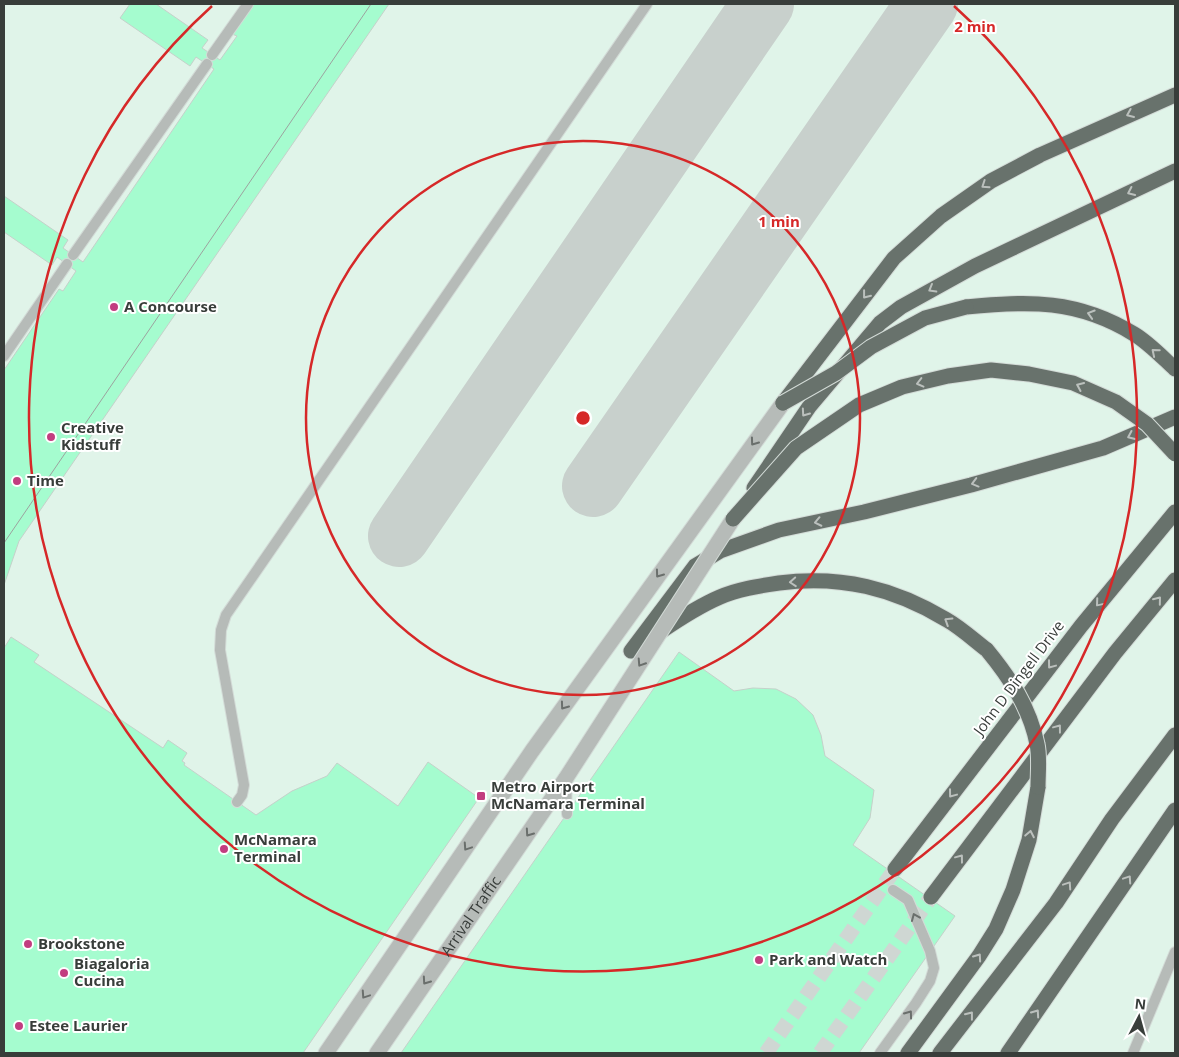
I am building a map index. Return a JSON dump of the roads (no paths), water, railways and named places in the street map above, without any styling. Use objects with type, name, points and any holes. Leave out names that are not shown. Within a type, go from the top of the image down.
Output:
[{"type":"highway","points":[[783,403],[894,258],[940,216],[991,181],[1040,155],[1175,94]]},
{"type":"highway","points":[[733,519],[809,407],[880,323],[901,307],[975,266],[1175,171]]},
{"type":"highway","points":[[783,403],[836,373],[871,347],[925,318],[966,307],[1016,302],[1060,305],[1104,318],[1135,335],[1175,369]]},
{"type":"highway","points":[[733,519],[796,448],[858,405],[902,387],[948,376],[991,370],[1028,374],[1073,383],[1116,402],[1148,424],[1175,454]]},
{"type":"highway","points":[[908,1053],[979,956],[996,929],[1013,890],[1029,840],[1038,786],[1037,746],[1027,710],[1004,671],[986,650],[949,621],[905,598],[871,586],[821,580],[753,586],[720,597],[679,620],[631,651],[695,566],[720,550],[779,530],[864,512],[971,485],[1103,448],[1175,417]]},
{"type":"highway","name":"John D Dingell Drive","points":[[895,869],[1080,626],[1175,512]]},
{"type":"highway","points":[[931,897],[1115,653],[1175,580]]},
{"type":"highway","points":[[940,1053],[1056,902],[1112,819],[1173,736]]},
{"type":"highway","points":[[1008,1053],[1175,810]]},
{"type":"street","points":[[326,1053],[532,752],[783,403]]},
{"type":"street","name":"Arrival Traffic","points":[[377,1053],[566,778],[733,519]]},
{"type":"lane","points":[[73,255],[248,4]]},
{"type":"lane","points":[[237,802],[242,795],[244,785],[220,650],[221,630],[226,615],[647,4]]},
{"type":"lane","points":[[4,356],[67,264]]},
{"type":"lane","points":[[566,778],[567,814]]},
{"type":"lane","points":[[880,1053],[930,981],[934,968],[930,952],[908,900],[893,890]]},
{"type":"lane","points":[[1133,1053],[1175,952]]},
{"type":"tunnel","points":[[766,1053],[895,869]]},
{"type":"tunnel","points":[[820,1053],[931,897]]},
{"type":"tram line","points":[[4,543],[371,4]]},
{"type":"place","name":"A Concourse","points":[[114,307]]},
{"type":"place","name":"Creative Kidstuff","points":[[51,437]]},
{"type":"place","name":"Time","points":[[17,481]]},
{"type":"place","name":"Metro Airport McNamara Terminal","points":[[481,796]]},
{"type":"place","name":"McNamara Terminal","points":[[224,849]]},
{"type":"place","name":"Brookstone","points":[[28,944]]},
{"type":"place","name":"Park and Watch","points":[[759,960]]},
{"type":"place","name":"Biagaloria Cucina","points":[[64,973]]},
{"type":"place","name":"Estee Laurier","points":[[19,1026]]}]
